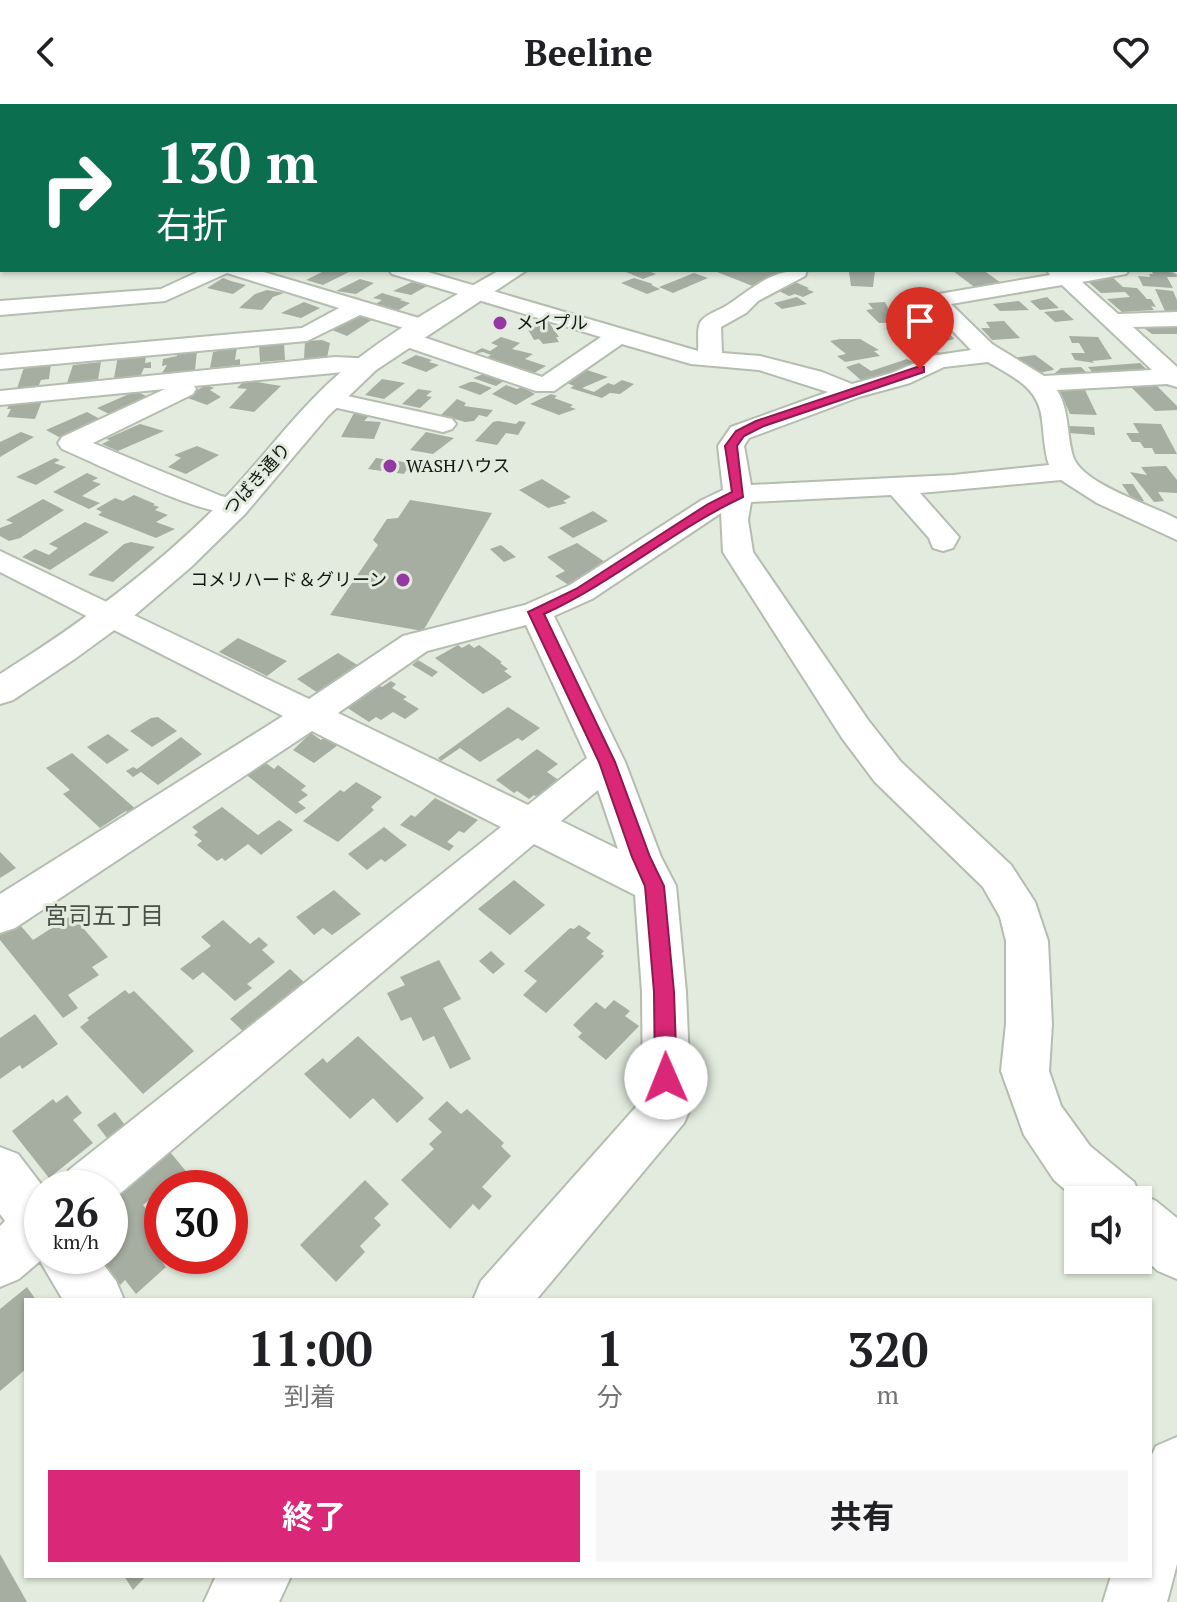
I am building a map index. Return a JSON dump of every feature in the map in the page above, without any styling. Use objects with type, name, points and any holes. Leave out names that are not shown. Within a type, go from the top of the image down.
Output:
[{"type":"main road","name":"つばき通り","points":[[0,691],[115,616],[177,564],[233,507],[329,399],[368,364],[412,332],[513,272]]},
{"type":"street","points":[[0,308],[165,295],[215,272]]},
{"type":"street","points":[[242,272],[358,307],[545,386],[620,335]]},
{"type":"street","points":[[405,272],[691,357],[760,363],[813,377],[850,392]]},
{"type":"street","points":[[710,359],[710,324],[738,308],[750,296],[798,272]]},
{"type":"street","points":[[1096,272],[1062,275],[941,300],[940,306],[993,354],[1047,392],[1058,422],[1060,460],[1067,471],[1104,494],[1177,531]]},
{"type":"street","points":[[1062,275],[1175,378]]},
{"type":"street","points":[[0,362],[307,334],[358,307]]},
{"type":"street","points":[[1113,321],[1177,319]]},
{"type":"street","points":[[993,354],[939,361],[901,378],[850,392],[740,433],[731,446],[738,494],[734,520],[738,552],[855,729],[888,772],[997,876],[1020,914],[1027,941],[1029,1024],[1025,1071],[1041,1119],[1072,1163],[1099,1186]]},
{"type":"street","points":[[0,398],[196,377],[368,364]]},
{"type":"street","points":[[196,377],[188,387],[71,443],[212,502],[233,507]]},
{"type":"street","points":[[1038,384],[1175,378]]},
{"type":"street","points":[[329,399],[443,424]]},
{"type":"street","points":[[0,916],[312,714],[415,643],[536,612],[581,592],[712,506],[738,494],[899,487],[1067,471]]},
{"type":"street","points":[[899,487],[944,537],[943,542]]},
{"type":"street","points":[[0,560],[655,886]]},
{"type":"street","points":[[502,1298],[667,1107],[664,992],[655,886],[641,857],[607,762],[536,612]]},
{"type":"street","points":[[109,1170],[607,762]]},
{"type":"street","points":[[0,1172],[24,1204]]},
{"type":"street","points":[[1152,1231],[1177,1252]]},
{"type":"street","points":[[0,1260],[24,1247]]},
{"type":"street","points":[[77,1274],[95,1298]]},
{"type":"street","points":[[1152,1547],[1177,1467]]},
{"type":"street","points":[[236,1602],[257,1578]]},
{"type":"street","points":[[1135,1602],[1142,1578]]},
{"type":"building","points":[[322,272],[349,272],[323,285],[306,280]]},
{"type":"building","points":[[626,272],[656,274],[643,279]]},
{"type":"building","points":[[717,272],[789,272],[755,287]]},
{"type":"building","points":[[849,272],[875,272],[873,287],[851,286]]},
{"type":"building","points":[[954,272],[986,272],[1004,285],[977,289]]},
{"type":"building","points":[[1174,272],[1177,277],[1167,277],[1173,288],[1143,286],[1138,276],[1150,277],[1149,274]]},
{"type":"building","points":[[694,273],[708,278],[673,293],[659,287]]},
{"type":"building","points":[[1112,277],[1123,287],[1137,288],[1147,299],[1151,299],[1156,307],[1151,306],[1154,310],[1122,312],[1107,299],[1130,297],[1125,292],[1101,293],[1086,280]]},
{"type":"building","points":[[223,278],[246,285],[233,294],[207,288]]},
{"type":"building","points":[[634,278],[660,289],[647,294],[621,283]]},
{"type":"building","points":[[360,279],[374,283],[356,294],[336,291]]},
{"type":"building","points":[[412,282],[427,286],[411,295],[393,291]]},
{"type":"building","points":[[795,282],[814,292],[803,297],[795,294],[789,296],[777,290]]},
{"type":"building","points":[[1155,289],[1173,291],[1177,300],[1177,316],[1163,315],[1161,311],[1165,311]]},
{"type":"building","points":[[267,290],[284,293],[273,297],[262,310],[239,308],[255,294]]},
{"type":"building","points":[[382,293],[410,303],[397,311],[374,305],[382,300],[373,298]]},
{"type":"building","points":[[797,297],[807,304],[782,309],[774,303]]},
{"type":"building","points":[[1047,297],[1059,308],[1040,310],[1030,301]]},
{"type":"building","points":[[1019,301],[1029,310],[1000,311],[993,304]]},
{"type":"building","points":[[304,302],[320,308],[301,318],[281,313]]},
{"type":"building","points":[[885,302],[901,322],[879,323],[866,310],[873,309],[868,303]]},
{"type":"building","points":[[935,310],[940,315],[934,316],[938,319],[917,321],[908,313]]},
{"type":"building","points":[[1063,310],[1074,320],[1055,322],[1044,312]]},
{"type":"building","points":[[361,315],[373,319],[347,336],[332,330]]},
{"type":"building","points":[[548,321],[559,342],[543,344],[539,339],[534,340],[526,326]]},
{"type":"building","points":[[1004,321],[1020,338],[992,340],[981,328],[990,328],[986,322]]},
{"type":"building","points":[[1149,325],[1177,325],[1177,334],[1152,334],[1144,328],[1152,327]]},
{"type":"building","points":[[904,326],[909,330],[944,326],[954,339],[943,342],[924,339],[918,334],[896,337],[886,328]]},
{"type":"building","points":[[1069,336],[1098,337],[1112,359],[1092,361],[1094,363],[1075,360],[1071,353],[1085,353],[1079,343],[1072,343]]},
{"type":"building","points":[[501,337],[520,343],[512,349],[533,354],[525,359],[546,366],[534,373],[486,358],[491,355],[483,352],[472,354],[482,348],[490,351],[498,346],[491,343]]},
{"type":"building","points":[[860,339],[879,350],[874,351],[880,356],[845,362],[837,356],[846,354],[830,341]]},
{"type":"building","points":[[305,341],[330,343],[327,358],[304,359]]},
{"type":"building","points":[[284,343],[285,360],[260,362],[259,345]]},
{"type":"building","points":[[929,345],[942,355],[929,358],[916,348]]},
{"type":"building","points":[[237,347],[235,360],[240,359],[240,365],[210,368],[213,352]]},
{"type":"building","points":[[197,351],[195,370],[162,373],[167,365],[162,366],[163,359],[177,356],[177,353]]},
{"type":"building","points":[[416,355],[439,365],[426,372],[401,363]]},
{"type":"building","points":[[1035,355],[1054,369],[1035,374],[1013,358]]},
{"type":"building","points":[[118,356],[146,356],[145,363],[151,362],[151,368],[144,368],[140,377],[114,378]]},
{"type":"building","points":[[907,359],[917,364],[863,382],[846,367],[859,363],[871,371]]},
{"type":"building","points":[[101,362],[98,380],[67,383],[73,365]]},
{"type":"building","points":[[51,363],[49,379],[41,380],[39,385],[33,387],[17,389],[27,366]]},
{"type":"building","points":[[1140,363],[1148,371],[1095,375],[1088,367]]},
{"type":"building","points":[[1081,367],[1089,375],[1057,377],[1054,374],[1061,368]]},
{"type":"building","points":[[587,370],[608,377],[582,388],[594,392],[608,383],[614,385],[622,380],[634,384],[620,394],[610,393],[602,398],[570,388],[574,386],[567,383]]},
{"type":"building","points":[[486,373],[505,380],[496,386],[473,378]]},
{"type":"building","points":[[382,379],[405,383],[384,399],[365,395]]},
{"type":"building","points":[[245,380],[281,386],[254,412],[229,408],[247,389],[237,388]]},
{"type":"building","points":[[470,382],[492,388],[480,395],[458,387]]},
{"type":"building","points":[[1155,384],[1177,406],[1177,410],[1155,411],[1130,386]]},
{"type":"building","points":[[206,385],[214,388],[210,390],[221,397],[207,405],[185,397]]},
{"type":"building","points":[[506,385],[517,389],[522,387],[535,394],[516,405],[492,394]]},
{"type":"building","points":[[418,389],[432,391],[426,396],[432,397],[420,408],[402,404]]},
{"type":"building","points":[[1059,389],[1085,390],[1097,415],[1070,414]]},
{"type":"building","points":[[136,391],[148,397],[109,414],[97,408]]},
{"type":"building","points":[[551,394],[576,409],[559,415],[530,404]]},
{"type":"building","points":[[457,399],[466,403],[464,406],[493,410],[487,417],[479,415],[474,421],[465,422],[441,415]]},
{"type":"building","points":[[42,401],[35,419],[7,417],[11,409],[7,409],[9,405]]},
{"type":"building","points":[[87,412],[100,419],[59,437],[46,430]]},
{"type":"building","points":[[354,413],[369,416],[364,421],[381,422],[374,439],[341,437]]},
{"type":"building","points":[[493,422],[526,422],[518,435],[506,433],[497,445],[475,441]]},
{"type":"building","points":[[1133,423],[1161,424],[1177,454],[1155,454],[1152,448],[1132,442],[1126,433],[1139,433]]},
{"type":"building","points":[[140,424],[164,431],[118,451],[102,444],[110,440],[106,439]]},
{"type":"building","points":[[1068,426],[1094,427],[1095,435],[1069,433]]},
{"type":"building","points":[[21,432],[34,437],[0,457],[0,442]]},
{"type":"building","points":[[426,432],[454,438],[433,454],[410,450]]},
{"type":"building","points":[[197,446],[219,455],[186,474],[168,467],[181,458],[174,455]]},
{"type":"building","points":[[55,458],[60,460],[54,463],[66,467],[36,485],[16,477]]},
{"type":"building","name":"WASHハウス","points":[[376,458],[411,463],[404,474],[368,469]]},
{"type":"building","points":[[1166,466],[1177,480],[1177,493],[1158,492],[1164,501],[1154,502],[1130,472],[1147,475],[1141,467]]},
{"type":"building","points":[[87,473],[98,478],[92,481],[101,484],[82,496],[100,503],[89,509],[53,492]]},
{"type":"building","points":[[542,479],[571,497],[563,501],[567,503],[548,508],[519,490]]},
{"type":"building","points":[[1122,484],[1133,484],[1144,501],[1133,501]]},
{"type":"building","points":[[134,495],[155,504],[159,507],[155,510],[168,515],[156,522],[175,529],[156,538],[98,515],[102,512],[96,509],[115,498],[123,501]]},
{"type":"building","points":[[43,499],[64,510],[20,538],[9,541],[0,536],[0,528],[13,523],[6,520]]},
{"type":"building","name":"コメリハード＆グリーン","points":[[410,500],[492,513],[423,631],[330,615],[378,545],[373,540],[387,519],[398,518]]},
{"type":"building","points":[[593,511],[608,521],[573,538],[559,528]]},
{"type":"building","points":[[85,522],[109,532],[50,570],[22,557],[35,549],[49,555],[58,548],[49,544]]},
{"type":"building","points":[[131,542],[155,547],[113,582],[88,575],[124,544]]},
{"type":"building","points":[[577,543],[608,564],[570,586],[555,576],[565,571],[547,557]]},
{"type":"building","points":[[501,545],[516,557],[504,562],[490,549]]},
{"type":"building","points":[[238,638],[287,661],[267,676],[219,652]]},
{"type":"building","points":[[469,644],[474,648],[479,645],[502,662],[508,669],[504,671],[512,677],[483,694],[435,658],[458,645],[462,648]]},
{"type":"building","points":[[338,653],[359,666],[318,693],[297,679]]},
{"type":"building","points":[[418,660],[438,672],[432,677],[412,665]]},
{"type":"building","points":[[391,681],[396,684],[392,688],[407,697],[403,699],[419,709],[405,719],[393,712],[381,720],[376,717],[369,722],[346,707],[377,685],[382,687]]},
{"type":"building","points":[[508,707],[540,728],[522,741],[518,738],[480,762],[460,748],[441,761],[438,758]]},
{"type":"building","points":[[158,717],[177,731],[152,747],[130,731],[151,718]]},
{"type":"building","points":[[311,733],[338,745],[314,763],[293,750]]},
{"type":"building","points":[[108,734],[129,750],[107,764],[87,747]]},
{"type":"building","points":[[181,737],[202,754],[158,785],[141,772],[133,777],[126,771],[133,767],[137,769]]},
{"type":"building","points":[[537,749],[558,764],[547,772],[560,781],[538,798],[534,795],[529,799],[517,791],[514,793],[496,780]]},
{"type":"building","points":[[72,753],[138,811],[131,816],[126,811],[100,828],[63,794],[70,790],[46,768]]},
{"type":"building","points":[[262,760],[274,769],[278,765],[306,786],[301,790],[308,795],[298,802],[306,808],[296,814],[244,773]]},
{"type":"building","points":[[356,782],[382,797],[371,807],[374,810],[338,842],[303,821],[340,790],[344,792]]},
{"type":"building","points":[[435,798],[478,820],[464,833],[459,831],[447,842],[454,846],[449,851],[400,825],[411,815],[415,817]]},
{"type":"building","points":[[222,807],[258,835],[279,820],[293,830],[261,855],[248,844],[225,861],[222,858],[217,861],[197,845],[202,841],[194,835],[198,832],[192,827]]},
{"type":"building","points":[[384,827],[407,845],[385,862],[381,859],[367,870],[348,854]]},
{"type":"building","points":[[0,852],[16,868],[0,878]]},
{"type":"building","points":[[514,880],[545,905],[510,935],[478,909]]},
{"type":"building","points":[[334,890],[361,914],[332,935],[323,928],[314,935],[296,917]]},
{"type":"building","points":[[72,915],[108,957],[92,967],[99,975],[68,995],[78,1008],[63,1018],[0,940],[0,927],[14,918],[33,940]]},
{"type":"building","points":[[223,920],[250,944],[259,937],[268,945],[262,950],[275,962],[247,984],[252,988],[235,1001],[203,972],[193,980],[180,969],[211,946],[201,937]]},
{"type":"building","points":[[579,925],[591,933],[586,938],[604,951],[601,954],[604,956],[546,1013],[523,995],[537,981],[524,971],[570,928]]},
{"type":"building","points":[[491,951],[505,964],[493,974],[479,961]]},
{"type":"building","points":[[439,960],[461,999],[443,1008],[471,1059],[450,1069],[434,1036],[423,1041],[411,1017],[401,1021],[387,993],[405,985],[400,977]]},
{"type":"building","points":[[290,969],[308,986],[248,1036],[230,1019]]},
{"type":"building","points":[[125,990],[129,994],[134,991],[194,1051],[143,1094],[80,1027],[89,1020],[87,1018]]},
{"type":"building","points":[[614,1000],[630,1011],[625,1016],[639,1026],[606,1060],[578,1037],[582,1033],[573,1025],[596,1002],[605,1009]]},
{"type":"building","points":[[35,1014],[58,1044],[22,1069],[20,1065],[0,1079],[0,1038]]},
{"type":"building","points":[[358,1036],[424,1098],[397,1123],[373,1098],[350,1119],[304,1074],[323,1058],[327,1063]]},
{"type":"building","points":[[67,1095],[82,1113],[73,1120],[93,1143],[59,1170],[43,1170],[12,1131],[53,1099],[56,1103]]},
{"type":"building","points":[[447,1101],[461,1114],[467,1109],[504,1143],[501,1146],[511,1156],[482,1187],[492,1196],[479,1210],[473,1204],[450,1229],[401,1180],[434,1149],[429,1144],[442,1132],[428,1119]]},
{"type":"building","points":[[115,1112],[131,1133],[113,1146],[97,1125]]},
{"type":"building","points":[[170,1152],[185,1170],[144,1170]]},
{"type":"building","points":[[144,1170],[144,1274],[158,1274],[136,1294],[125,1280],[120,1285],[112,1274],[128,1274],[128,1181]]},
{"type":"building","points":[[365,1180],[389,1204],[374,1218],[381,1225],[360,1246],[365,1252],[336,1282],[300,1245]]},
{"type":"building","points":[[27,1287],[35,1298],[24,1298],[24,1371],[0,1391],[0,1309]]},
{"type":"building","points":[[0,1554],[27,1602],[0,1602]]},
{"type":"building","points":[[125,1578],[144,1578],[133,1590]]},
{"type":"place","name":"メイプル","points":[[500,323]]},
{"type":"place","name":"WASHハウス","points":[[390,466]]},
{"type":"place","name":"コメリハード＆グリーン","points":[[403,580]]},
{"type":"district","name":"宮司五丁目","points":[[104,916]]},
{"type":"route","points":[[666,1078],[664,992],[655,886],[641,857],[607,762],[536,612],[581,592],[712,506],[738,494],[731,446],[740,433],[760,423],[901,378],[920,369]]}]
